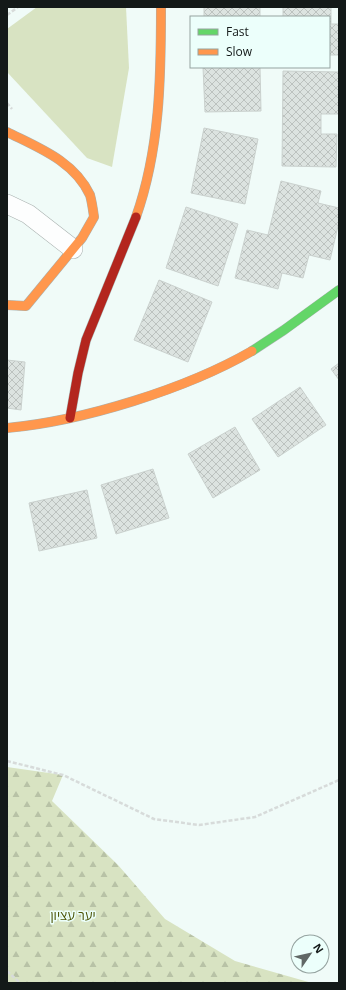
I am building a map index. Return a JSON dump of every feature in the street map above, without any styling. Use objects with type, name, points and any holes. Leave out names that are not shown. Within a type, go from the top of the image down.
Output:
[{"type":"street","points":[[70,418],[89,330],[132,229],[146,185],[158,126],[161,85],[161,7]]},
{"type":"street","points":[[7,132],[54,155],[74,172],[90,196],[94,217],[82,238],[26,306],[7,305]]},
{"type":"street","points":[[7,204],[28,214],[73,249]]},
{"type":"street","points":[[7,428],[70,418],[141,398],[210,371],[264,343],[339,290]]},
{"type":"path","points":[[7,15],[18,7]]},
{"type":"path","points":[[7,761],[63,775],[154,818],[199,825],[255,817],[339,780]]},
{"type":"path","points":[[7,971],[20,983]]},
{"type":"green space","points":[[37,7],[126,7],[129,68],[112,167],[87,158],[7,72],[7,29]]},
{"type":"green space","name":"יער עציון","points":[[7,767],[63,775],[52,801],[118,865],[165,919],[235,961],[312,983],[7,983]]},
{"type":"building","points":[[204,7],[260,7],[260,16],[204,16]]},
{"type":"building","points":[[283,7],[331,7],[331,24],[339,24],[339,55],[330,55],[330,16],[283,16]]},
{"type":"building","points":[[203,68],[260,68],[261,111],[205,112]]},
{"type":"building","points":[[283,71],[339,72],[339,114],[321,114],[321,134],[337,134],[336,167],[282,166]]},
{"type":"building","points":[[204,128],[258,139],[245,204],[191,193]]},
{"type":"building","points":[[281,181],[321,191],[318,203],[339,208],[339,222],[330,260],[309,255],[303,278],[282,273],[278,289],[235,278],[247,230],[268,235]]},
{"type":"building","points":[[186,207],[238,224],[218,286],[166,268]]},
{"type":"building","points":[[159,280],[212,302],[188,362],[134,340]]},
{"type":"building","points":[[7,360],[25,362],[21,410],[7,408]]},
{"type":"building","points":[[339,363],[339,380],[331,369]]},
{"type":"building","points":[[300,387],[326,425],[278,457],[252,419]]},
{"type":"building","points":[[235,427],[260,470],[213,498],[188,454]]},
{"type":"building","points":[[153,469],[169,518],[116,534],[101,485]]},
{"type":"building","points":[[87,490],[97,538],[39,551],[29,503]]},
{"type":"traffic: fast","points":[[252,351],[339,290]]},
{"type":"traffic: slow","points":[[136,217],[150,165],[158,113],[161,7]]},
{"type":"traffic: slow","points":[[7,132],[43,150],[65,164],[75,173],[90,195],[94,217],[82,238],[26,306],[7,305]]},
{"type":"traffic: slow","points":[[7,428],[37,424],[101,411],[133,401],[197,378],[252,351]]},
{"type":"traffic: jam","points":[[70,418],[78,373],[86,340],[136,217]]}]
